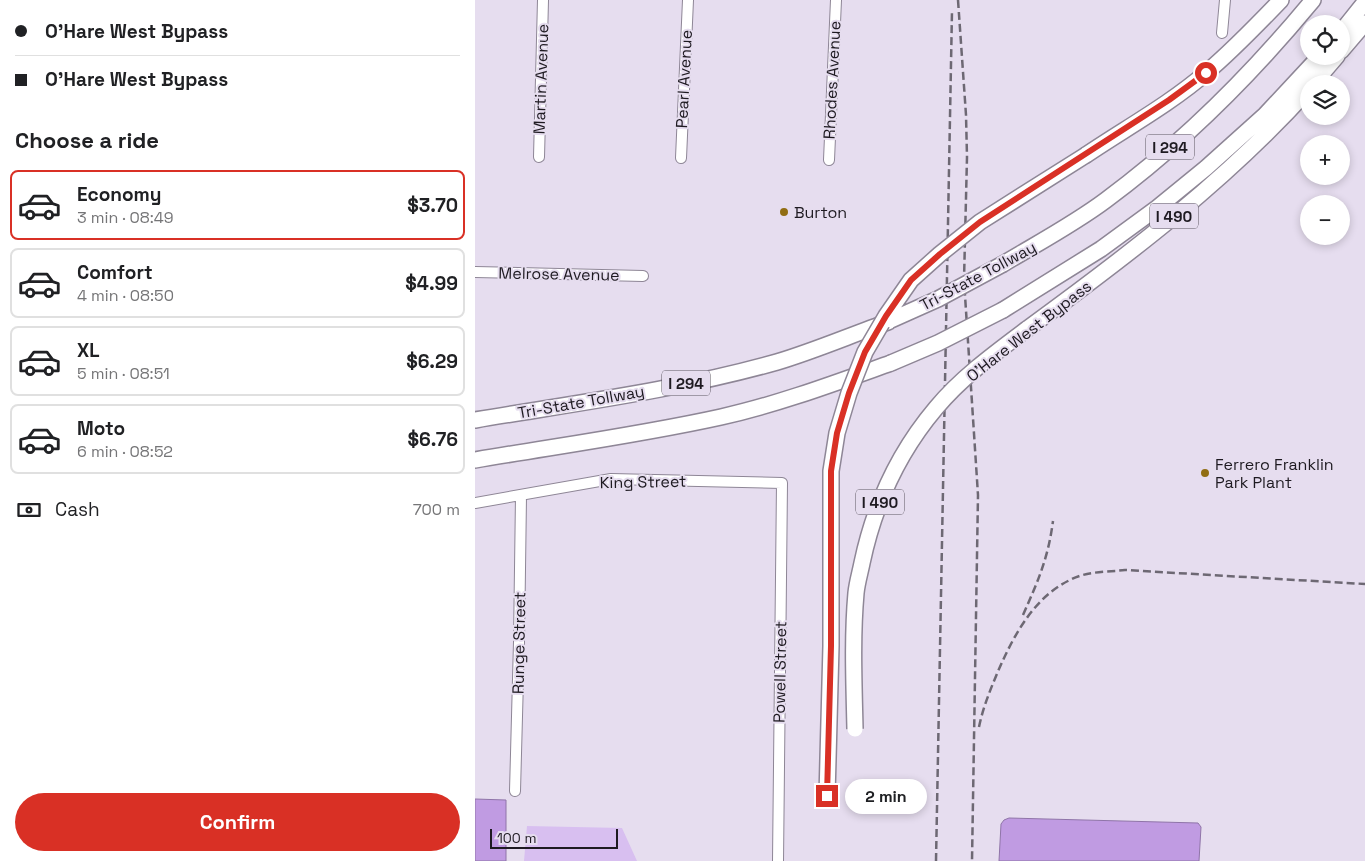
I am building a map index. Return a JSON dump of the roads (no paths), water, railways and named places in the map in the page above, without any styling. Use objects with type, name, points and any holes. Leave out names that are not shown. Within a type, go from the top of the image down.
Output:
[{"type":"highway","points":[[827,796],[831,646],[831,471],[837,433],[849,393],[865,352],[886,316],[911,280],[940,254],[980,222],[1086,155],[1206,73],[1281,0]]},
{"type":"highway","name":"Tri-State Tollway","points":[[475,420],[640,392],[723,376],[779,362],[891,320],[938,299],[1059,231],[1106,200],[1162,154],[1233,90],[1313,0]]},
{"type":"highway","points":[[1350,21],[1365,2]]},
{"type":"highway","points":[[1350,40],[1365,23]]},
{"type":"highway","name":"I 294","points":[[475,460],[723,417],[809,392],[938,344],[1003,310],[1101,249],[1157,208],[1206,168],[1265,115],[1312,65]]},
{"type":"highway","points":[[1321,75],[1329,65]]},
{"type":"highway","name":"O'Hare West Bypass","points":[[855,729],[856,592],[871,526],[889,481],[912,440],[937,408],[979,366],[1145,241],[1245,154],[1300,98]]},
{"type":"street","name":"Martin Avenue","points":[[539,158],[543,0]]},
{"type":"street","name":"Pearl Avenue","points":[[681,158],[688,0]]},
{"type":"street","name":"Rhodes Avenue","points":[[829,160],[836,0]]},
{"type":"street","points":[[1222,33],[1225,0]]},
{"type":"street","name":"Melrose Avenue","points":[[475,272],[643,276]]},
{"type":"street","name":"King Street","points":[[475,503],[611,479],[782,483]]},
{"type":"street","name":"Powell Street","points":[[777,861],[782,483]]},
{"type":"street","name":"Runge Street","points":[[515,791],[521,496]]},
{"type":"railway","points":[[958,0],[967,157],[964,280],[978,495],[972,861]]},
{"type":"railway","points":[[936,861],[952,11]]},
{"type":"railway","points":[[1023,615],[1042,570],[1053,521]]},
{"type":"railway","points":[[979,727],[996,676],[1019,629],[1047,595],[1078,576],[1125,570],[1365,584]]},
{"type":"place","name":"Burton","points":[[784,212]]},
{"type":"place","name":"Ferrero Franklin Park Plant","points":[[1205,473]]}]
